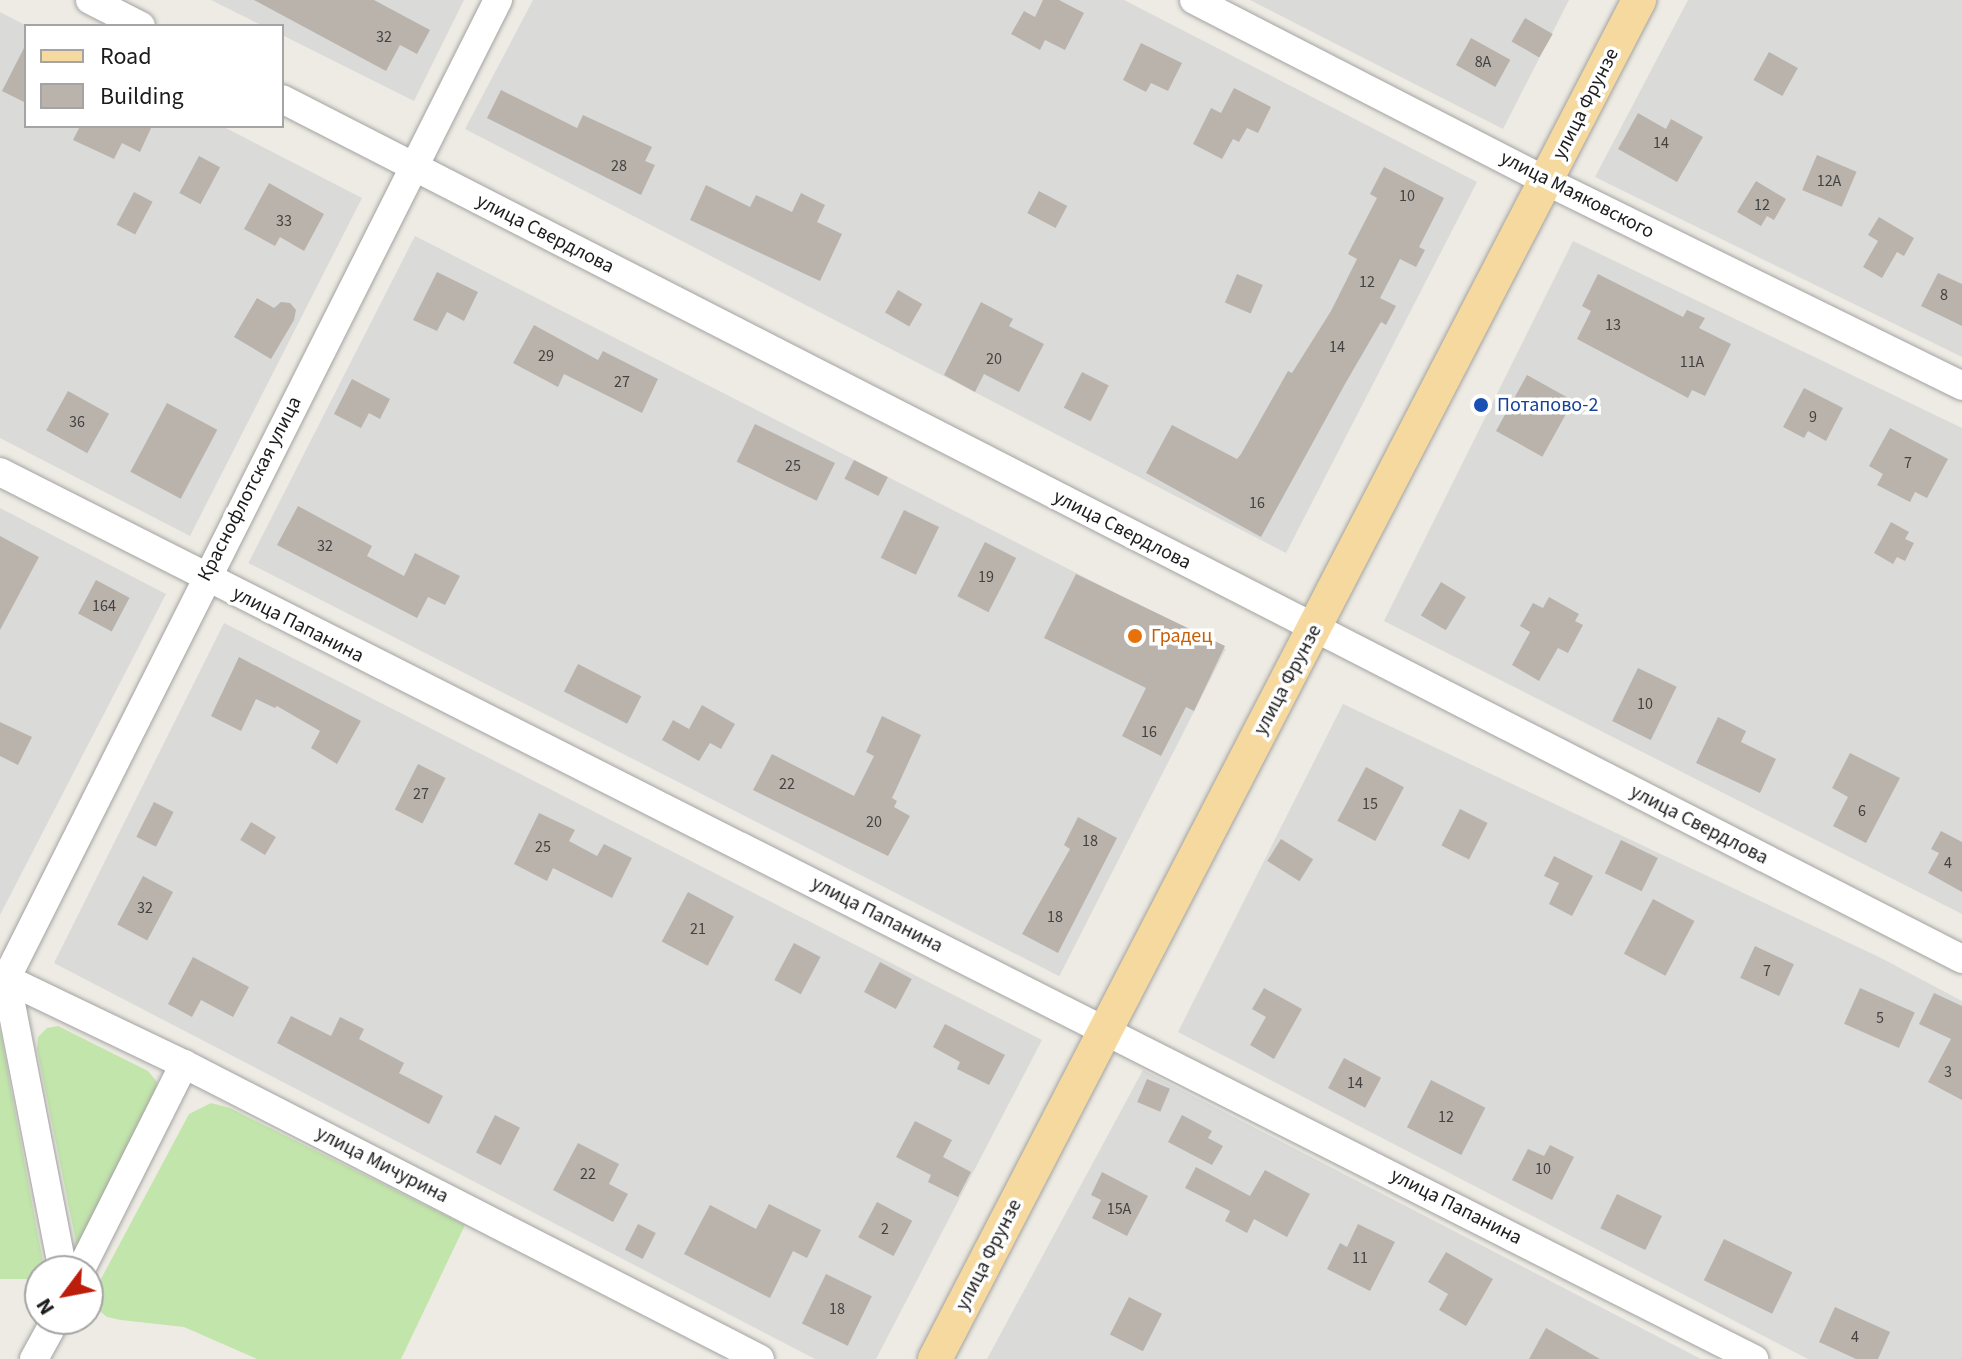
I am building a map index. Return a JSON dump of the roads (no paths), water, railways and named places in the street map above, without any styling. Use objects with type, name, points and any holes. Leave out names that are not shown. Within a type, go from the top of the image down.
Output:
[{"type":"main road","name":"улица Фрунзе","points":[[935,1359],[1639,0]]},
{"type":"street","points":[[90,0],[137,24]]},
{"type":"street","name":"Краснофлотская улица","points":[[3,978],[498,0]]},
{"type":"street","name":"улица Маяковского","points":[[1194,0],[1546,181],[1962,386]]},
{"type":"street","name":"улица Свердлова","points":[[284,100],[1962,959]]},
{"type":"street","name":"улица Папанина","points":[[0,472],[204,578],[1106,1029],[1754,1359]]},
{"type":"street","points":[[3,978],[60,1255]]},
{"type":"street","name":"улица Мичурина","points":[[3,978],[184,1064],[760,1359]]},
{"type":"street","points":[[88,1255],[184,1064]]},
{"type":"street","points":[[34,1359],[47,1335]]},
{"type":"place","name":"Потапово-2","points":[[1481,405]]},
{"type":"place","name":"Градец","points":[[1135,636]]}]
